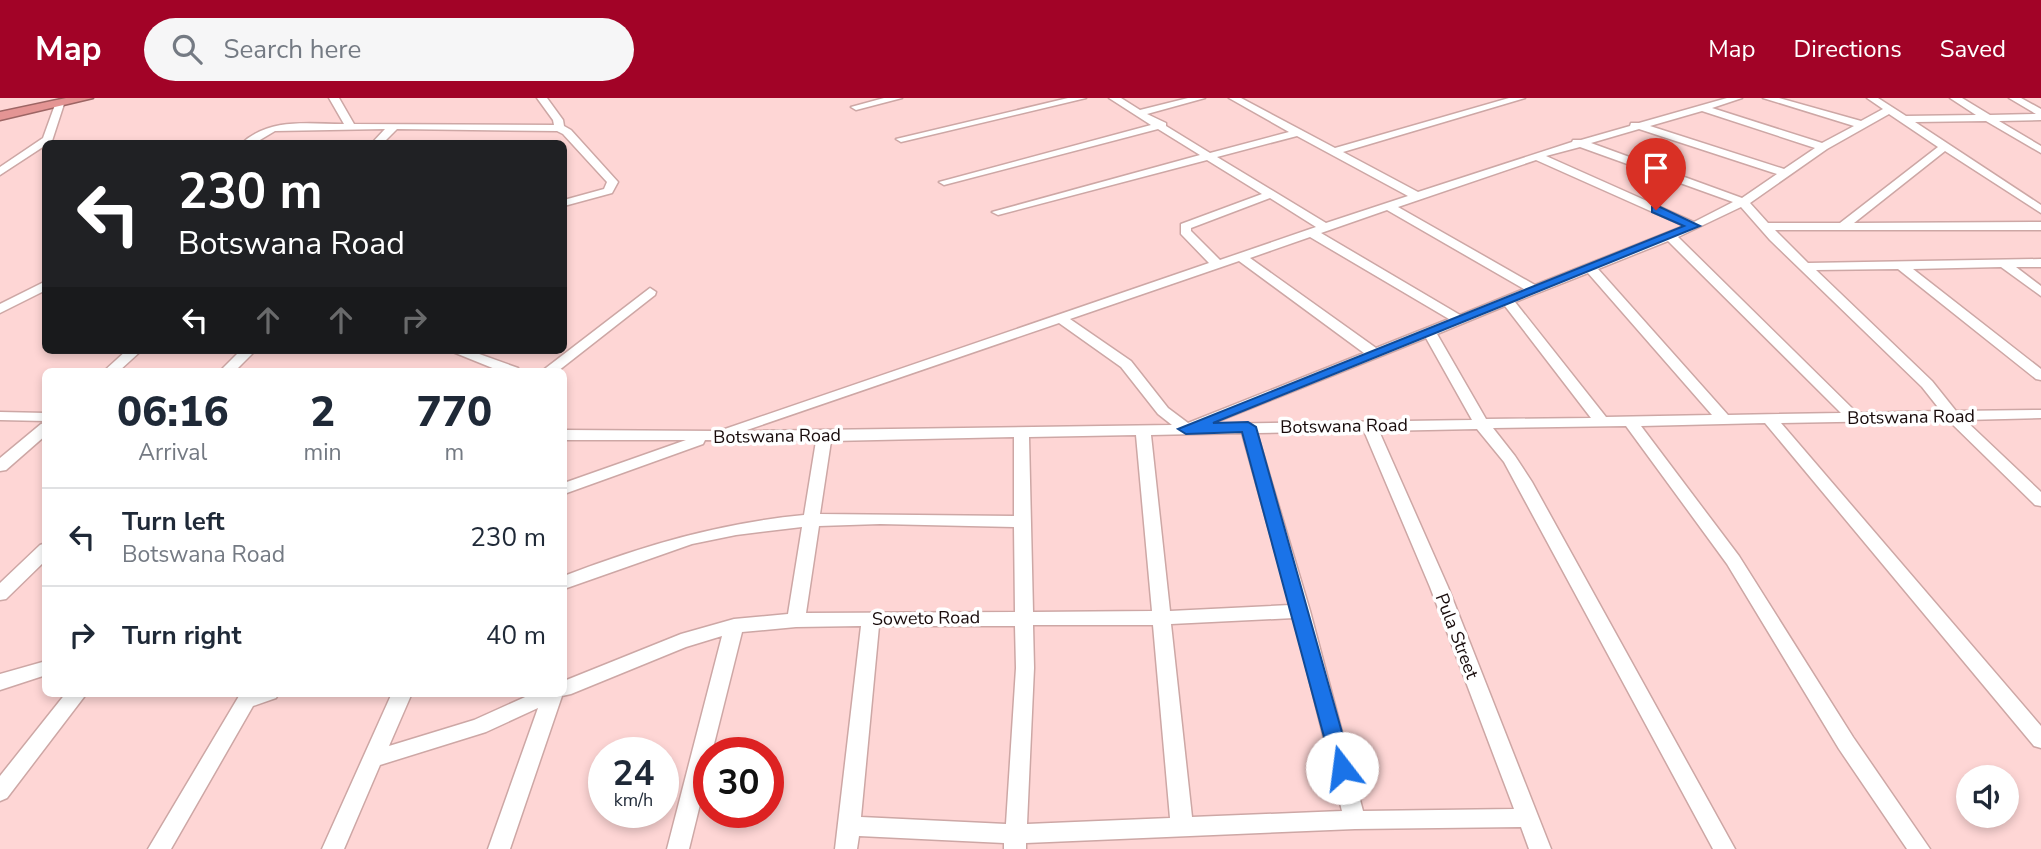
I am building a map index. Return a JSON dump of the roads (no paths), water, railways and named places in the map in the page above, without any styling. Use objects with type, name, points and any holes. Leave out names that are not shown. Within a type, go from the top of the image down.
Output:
[{"type":"highway","points":[[0,116],[86,98]]},
{"type":"street","points":[[334,98],[350,125]]},
{"type":"street","points":[[542,98],[558,120],[559,128]]},
{"type":"street","points":[[856,107],[897,98]]},
{"type":"street","points":[[901,139],[1081,98]]},
{"type":"street","points":[[1114,98],[1162,125],[1324,227]]},
{"type":"street","points":[[1140,113],[1200,98]]},
{"type":"street","points":[[1234,98],[1416,197]]},
{"type":"street","points":[[1331,152],[1520,98]]},
{"type":"street","points":[[567,488],[1216,263],[1241,257],[1577,142],[1737,98]]},
{"type":"street","points":[[1768,98],[1863,125]]},
{"type":"street","points":[[1872,98],[1943,148],[2041,210]]},
{"type":"street","points":[[1955,98],[2041,150]]},
{"type":"street","points":[[2014,98],[2041,115]]},
{"type":"street","points":[[47,140],[59,104]]},
{"type":"street","points":[[1700,108],[1823,147]]},
{"type":"street","points":[[1060,318],[1126,363],[1163,411],[1186,429],[1458,318],[1591,269],[1694,226],[1743,202],[1783,172],[1889,110]]},
{"type":"street","points":[[1902,119],[2041,115]]},
{"type":"street","points":[[252,140],[269,129],[350,125],[559,128],[567,132],[613,182],[608,191],[567,201]]},
{"type":"street","points":[[944,182],[1162,125]]},
{"type":"street","points":[[1636,125],[1783,172]]},
{"type":"street","points":[[380,140],[394,126]]},
{"type":"street","points":[[998,212],[1296,133]]},
{"type":"street","points":[[1577,142],[1743,202],[1765,227],[1917,374],[1952,416],[2041,501]]},
{"type":"street","points":[[2,170],[42,143]]},
{"type":"street","points":[[1842,227],[1943,148]]},
{"type":"street","points":[[1536,156],[1694,226]]},
{"type":"street","points":[[1216,263],[1185,232],[1185,226],[1271,194]]},
{"type":"street","points":[[1388,206],[1534,290]]},
{"type":"street","points":[[1765,227],[2041,226]]},
{"type":"street","points":[[1310,232],[1458,318]]},
{"type":"street","points":[[1670,236],[1853,417]]},
{"type":"street","points":[[1241,257],[1375,354]]},
{"type":"street","points":[[2003,263],[2041,292]]},
{"type":"street","points":[[1806,267],[2041,263]]},
{"type":"street","points":[[1901,265],[2041,376]]},
{"type":"street","points":[[1591,269],[1725,421]]},
{"type":"street","points":[[29,296],[42,288]]},
{"type":"street","points":[[554,368],[650,292]]},
{"type":"street","points":[[0,309],[16,299],[42,296]]},
{"type":"street","points":[[1507,300],[1602,422]]},
{"type":"street","points":[[1429,332],[1482,425],[1510,458],[1524,482],[1724,849]]},
{"type":"street","points":[[114,368],[130,354]]},
{"type":"street","points":[[230,368],[245,354]]},
{"type":"street","points":[[466,354],[505,368]]},
{"type":"street","name":"Botswana Road","points":[[567,435],[824,436],[2041,414]]},
{"type":"street","points":[[0,416],[42,417]]},
{"type":"street","points":[[1770,420],[2037,732]]},
{"type":"street","points":[[1631,422],[1733,560],[1846,743],[1919,849]]},
{"type":"street","name":"Pula Street","points":[[1369,425],[1438,587],[1541,849]]},
{"type":"street","points":[[1248,427],[1301,611],[1355,820]]},
{"type":"street","points":[[1143,430],[1159,618],[1182,827]]},
{"type":"street","points":[[0,466],[42,431]]},
{"type":"street","points":[[1015,842],[1025,668],[1021,431]]},
{"type":"street","points":[[796,620],[824,436]]},
{"type":"street","points":[[567,582],[678,542],[737,528],[813,521],[1023,522]]},
{"type":"street","points":[[0,594],[42,553]]},
{"type":"street","name":"Soweto Road","points":[[567,688],[671,644],[734,626],[796,620],[871,618],[1159,618],[1301,611]]},
{"type":"street","points":[[846,849],[871,618]]},
{"type":"street","points":[[678,849],[734,626]]},
{"type":"street","points":[[0,682],[42,669]]},
{"type":"street","points":[[0,792],[74,697]]},
{"type":"street","points":[[159,849],[238,697]]},
{"type":"street","points":[[333,849],[376,758],[400,697]]},
{"type":"street","points":[[376,758],[479,726],[544,697]]},
{"type":"street","points":[[499,849],[552,697]]},
{"type":"street","points":[[849,826],[1015,842],[1182,827],[1527,817]]}]
